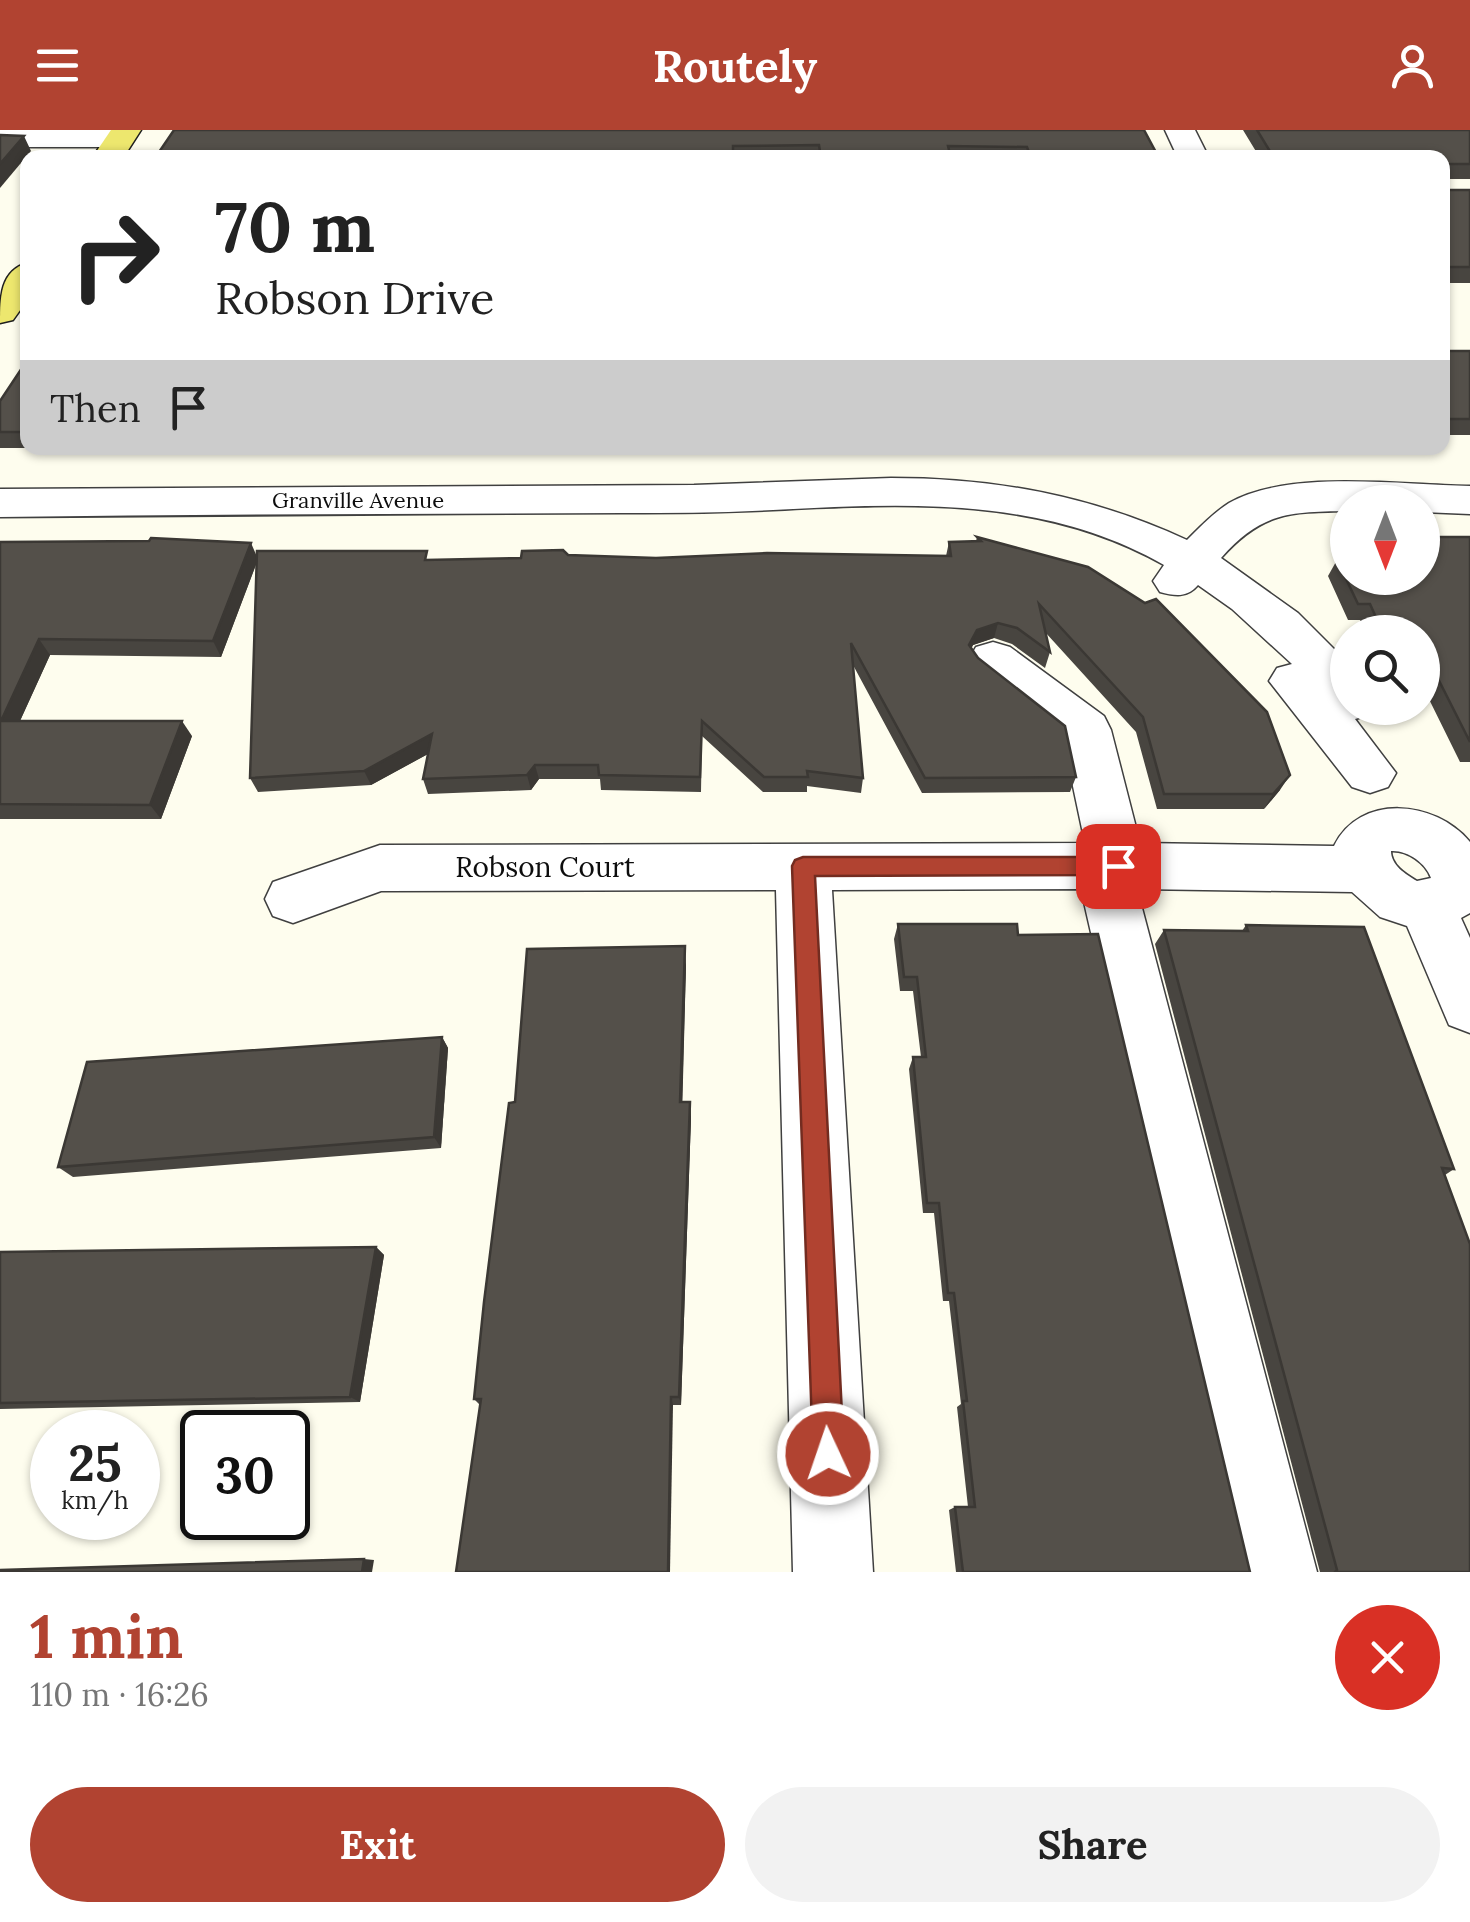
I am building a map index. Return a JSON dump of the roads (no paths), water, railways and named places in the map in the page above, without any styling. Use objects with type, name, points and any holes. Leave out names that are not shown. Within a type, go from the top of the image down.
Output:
[{"type":"main road","points":[[0,312],[20,284]]},
{"type":"street","points":[[0,138],[118,142]]},
{"type":"street","name":"Granville Avenue","points":[[0,503],[716,499],[915,511],[1038,528],[1184,572]]},
{"type":"street","points":[[1184,572],[1214,538],[1259,505],[1326,500],[1470,500]]},
{"type":"street","points":[[1184,572],[1257,601],[1330,678]]},
{"type":"street","points":[[1184,572],[1263,648],[1370,773]]},
{"type":"street","points":[[994,659],[1086,730],[1111,866],[1277,1572]]},
{"type":"street","points":[[1354,725],[1370,773],[1380,849],[1377,886],[1401,902],[1452,882],[1470,1006]]},
{"type":"street","name":"Robson Court","points":[[293,899],[380,868],[1111,866],[1380,849]]},
{"type":"street","points":[[803,866],[833,1572]]}]
